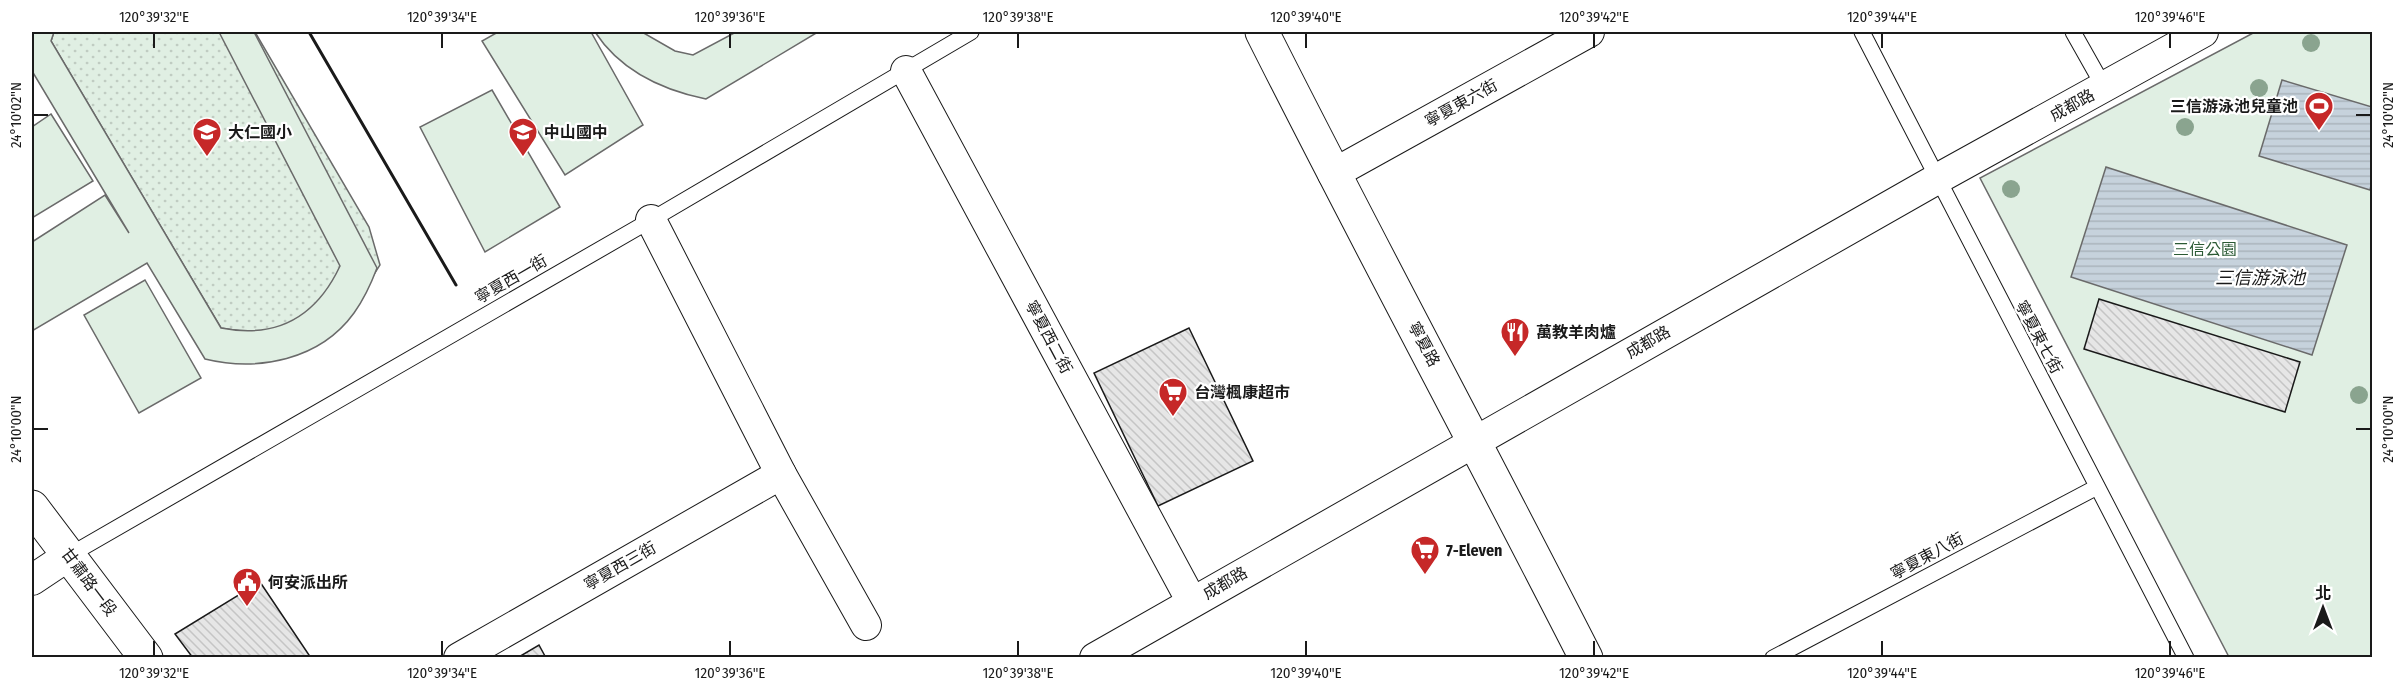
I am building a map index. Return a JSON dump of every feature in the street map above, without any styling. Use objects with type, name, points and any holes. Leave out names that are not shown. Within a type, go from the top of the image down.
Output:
[{"type":"street","name":"寧夏路","points":[[1262,32],[1586,657]]},
{"type":"street","name":"寧夏東六街","points":[[1334,174],[1589,32]]},
{"type":"street","name":"成都路","points":[[1095,657],[1937,178],[2203,32]]},
{"type":"street","name":"寧夏西二街","points":[[906,71],[1192,602]]},
{"type":"street","points":[[651,220],[781,474],[866,625]]},
{"type":"street","name":"寧夏西三街","points":[[459,657],[781,474]]},
{"type":"street","name":"甘肅路一段","points":[[32,507],[146,657]]},
{"type":"street","points":[[32,580],[68,556]]},
{"type":"lane","name":"寧夏西一街","points":[[68,556],[651,220],[971,32]]},
{"type":"lane","name":"寧夏東七街","points":[[1862,32],[2186,657]]},
{"type":"lane","points":[[2073,32],[2104,87]]},
{"type":"lane","name":"寧夏東八街","points":[[1773,657],[2097,487]]},
{"type":"green space","points":[[32,32],[54,32],[51,41],[221,328],[241,331],[277,327],[307,311],[330,284],[340,266],[219,32],[254,32],[377,268],[361,302],[340,329],[324,342],[306,352],[266,363],[225,363],[205,359],[147,263],[32,331],[32,242],[105,195],[129,233],[32,71]]},
{"type":"green space","points":[[54,32],[255,32],[369,227],[380,265],[354,306],[315,332],[241,331],[221,328],[51,41]]},
{"type":"green space","points":[[498,32],[591,32],[643,125],[565,175],[482,41]]},
{"type":"green space","points":[[595,32],[642,32],[675,51],[693,55],[736,32],[818,32],[706,99],[674,90],[643,76],[617,57]]},
{"type":"green space","name":"三信公園","points":[[2255,32],[2372,32],[2372,657],[2229,657],[1980,178]]},
{"type":"green space","points":[[492,90],[560,207],[485,252],[420,127]]},
{"type":"green space","points":[[51,114],[93,181],[32,218],[32,127]]},
{"type":"green space","points":[[145,280],[201,378],[139,413],[84,315]]},
{"type":"water","name":"三信游泳池兒童池","points":[[2282,80],[2372,107],[2370,190],[2259,156]]},
{"type":"water","name":"三信游泳池","points":[[2106,167],[2347,245],[2312,355],[2071,277]]},
{"type":"building","name":"三信游泳池","points":[[2099,299],[2300,362],[2285,412],[2084,349]]},
{"type":"building","name":"台灣楓康超市","points":[[1189,328],[1253,461],[1158,506],[1094,373]]},
{"type":"building","name":"何安派出所","points":[[260,582],[311,658],[193,658],[175,634]]},
{"type":"building","points":[[539,645],[546,658],[517,658]]},
{"type":"wall","points":[[309,32],[456,285]]},
{"type":"place","name":"三信游泳池兒童池","points":[[2319,132]]},
{"type":"place","name":"大仁國小","points":[[207,158]]},
{"type":"place","name":"中山國中","points":[[523,158]]},
{"type":"place","name":"萬教羊肉爐","points":[[1515,358]]},
{"type":"place","name":"台灣楓康超市","points":[[1173,418]]},
{"type":"place","name":"7-Eleven","points":[[1425,576]]},
{"type":"place","name":"何安派出所","points":[[247,608]]}]
